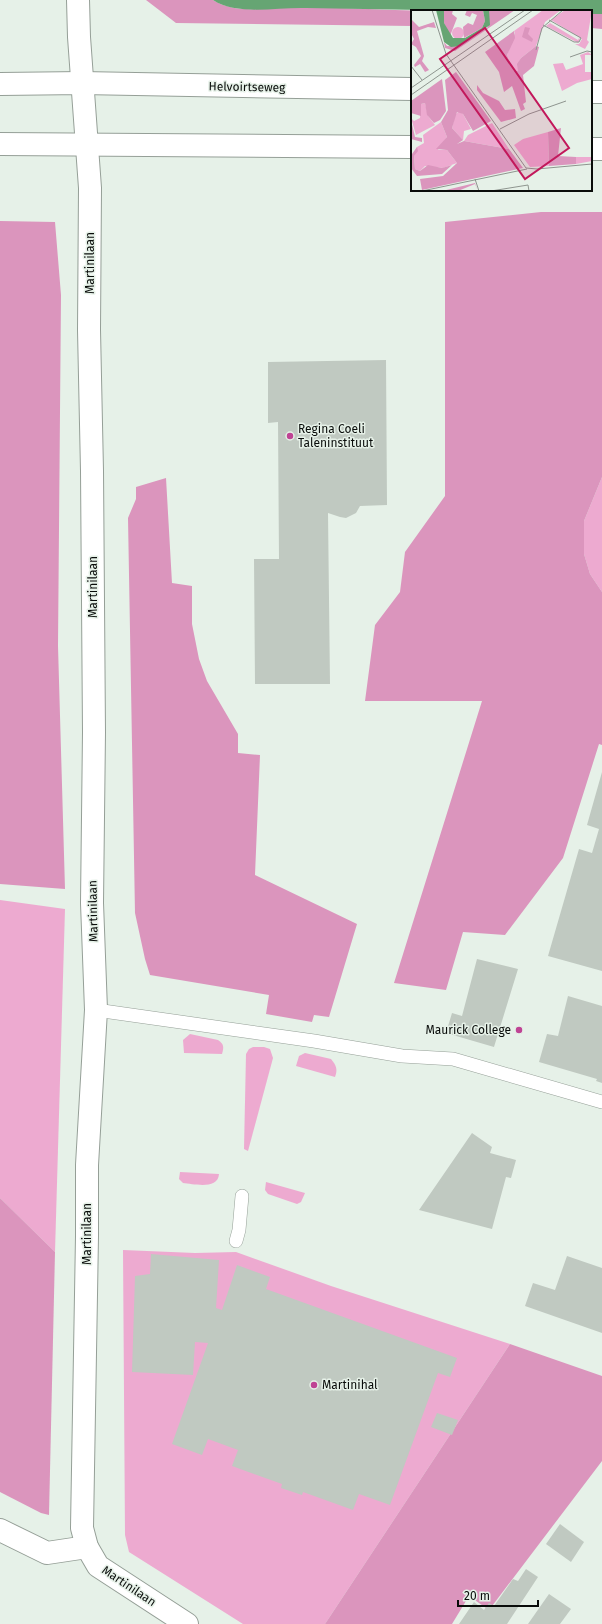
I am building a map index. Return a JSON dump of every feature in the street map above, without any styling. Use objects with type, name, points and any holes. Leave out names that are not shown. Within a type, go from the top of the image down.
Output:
[{"type":"street","points":[[78,0],[82,84],[88,145]]},
{"type":"street","name":"Helvoirtseweg","points":[[0,84],[411,89]]},
{"type":"street","points":[[0,144],[411,147]]},
{"type":"street","name":"Martinilaan","points":[[88,145],[90,188],[89,330],[92,471],[94,724],[92,903],[96,1010],[87,1165],[88,1236],[82,1528],[87,1547],[98,1566],[187,1624]]},
{"type":"street","points":[[0,1530],[47,1553],[87,1547]]},
{"type":"lane","points":[[96,1010],[314,1041],[402,1056],[453,1059],[602,1102]]},
{"type":"lane","points":[[236,1241],[239,1230],[242,1196]]},
{"type":"shaded area","points":[[146,0],[213,0],[222,5],[242,9],[311,7],[411,10],[411,26],[176,23]]},
{"type":"shaded area","points":[[213,0],[602,0],[602,14],[592,14],[592,10],[295,8],[258,10],[234,8]]},
{"type":"shaded area","points":[[592,14],[602,14],[602,29],[592,28]]},
{"type":"shaded area","points":[[541,212],[602,212],[602,477],[584,521],[584,554],[590,574],[602,592],[602,745],[599,744],[563,858],[505,935],[463,932],[446,990],[394,983],[482,701],[365,701],[375,625],[400,592],[405,552],[445,496],[445,222]]},
{"type":"shaded area","points":[[0,221],[55,222],[61,295],[58,646],[65,889],[0,884]]},
{"type":"shaded area","points":[[602,477],[602,592],[590,574],[584,554],[584,521]]},
{"type":"shaded area","points":[[166,478],[172,583],[192,586],[192,624],[199,659],[207,681],[238,734],[238,753],[260,755],[255,875],[357,924],[329,1017],[314,1015],[312,1022],[266,1014],[269,995],[150,975],[145,959],[135,913],[128,518],[136,499],[136,487]]},
{"type":"shaded area","points":[[0,900],[65,909],[55,1252],[0,1198]]},
{"type":"shaded area","points":[[190,1034],[218,1040],[223,1046],[222,1054],[184,1053],[183,1040]]},
{"type":"shaded area","points":[[253,1047],[264,1047],[270,1049],[273,1058],[248,1151],[244,1149],[246,1054],[249,1049]]},
{"type":"shaded area","points":[[305,1053],[331,1059],[336,1067],[335,1077],[296,1066],[299,1056]]},
{"type":"shaded area","points":[[180,1172],[219,1174],[218,1179],[214,1182],[199,1185],[183,1183],[179,1179]]},
{"type":"shaded area","points":[[266,1182],[305,1193],[301,1202],[297,1204],[268,1194],[265,1190]]},
{"type":"shaded area","points":[[0,1198],[55,1252],[49,1515],[41,1513],[0,1492]]},
{"type":"shaded area","points":[[123,1250],[195,1253],[236,1252],[331,1286],[510,1344],[325,1624],[243,1624],[129,1552],[125,1535]]},
{"type":"shaded area","points":[[510,1344],[602,1376],[602,1461],[489,1610],[469,1596],[452,1624],[325,1624]]},
{"type":"building","points":[[386,360],[387,505],[360,506],[356,513],[346,518],[328,513],[330,684],[255,684],[254,559],[279,559],[278,422],[268,423],[268,362]]},
{"type":"building","points":[[602,772],[602,971],[548,956],[579,849],[592,853],[599,829],[587,825]]},
{"type":"building","points":[[477,959],[518,969],[494,1047],[446,1033],[452,1013],[462,1016]]},
{"type":"building","points":[[568,996],[602,1006],[602,1083],[596,1081],[597,1079],[539,1062],[547,1034],[558,1036]]},
{"type":"building","points":[[472,1133],[492,1147],[490,1153],[516,1160],[511,1178],[506,1177],[492,1229],[419,1210]]},
{"type":"building","name":"Martinihal","points":[[151,1254],[219,1260],[216,1308],[222,1310],[237,1265],[270,1277],[266,1289],[457,1358],[450,1377],[438,1373],[390,1505],[359,1494],[353,1510],[303,1492],[302,1495],[281,1488],[282,1484],[232,1466],[238,1450],[208,1439],[202,1455],[172,1444],[208,1343],[195,1342],[193,1375],[132,1372],[135,1276],[150,1274]]},
{"type":"building","points":[[567,1256],[602,1268],[602,1333],[525,1306],[533,1283],[555,1290]]},
{"type":"building","points":[[437,1413],[458,1420],[452,1435],[431,1427]]},
{"type":"building","points":[[560,1524],[584,1542],[571,1562],[546,1544]]},
{"type":"building","points":[[526,1569],[538,1577],[507,1624],[459,1624],[474,1602],[484,1610],[489,1603],[494,1606],[513,1579],[518,1581]]},
{"type":"building","points":[[549,1594],[571,1609],[560,1624],[528,1624]]},
{"type":"place","name":"Regina Coeli Taleninstituut","points":[[290,436]]},
{"type":"place","name":"Maurick College","points":[[519,1030]]},
{"type":"place","name":"Martinihal","points":[[314,1385]]}]
